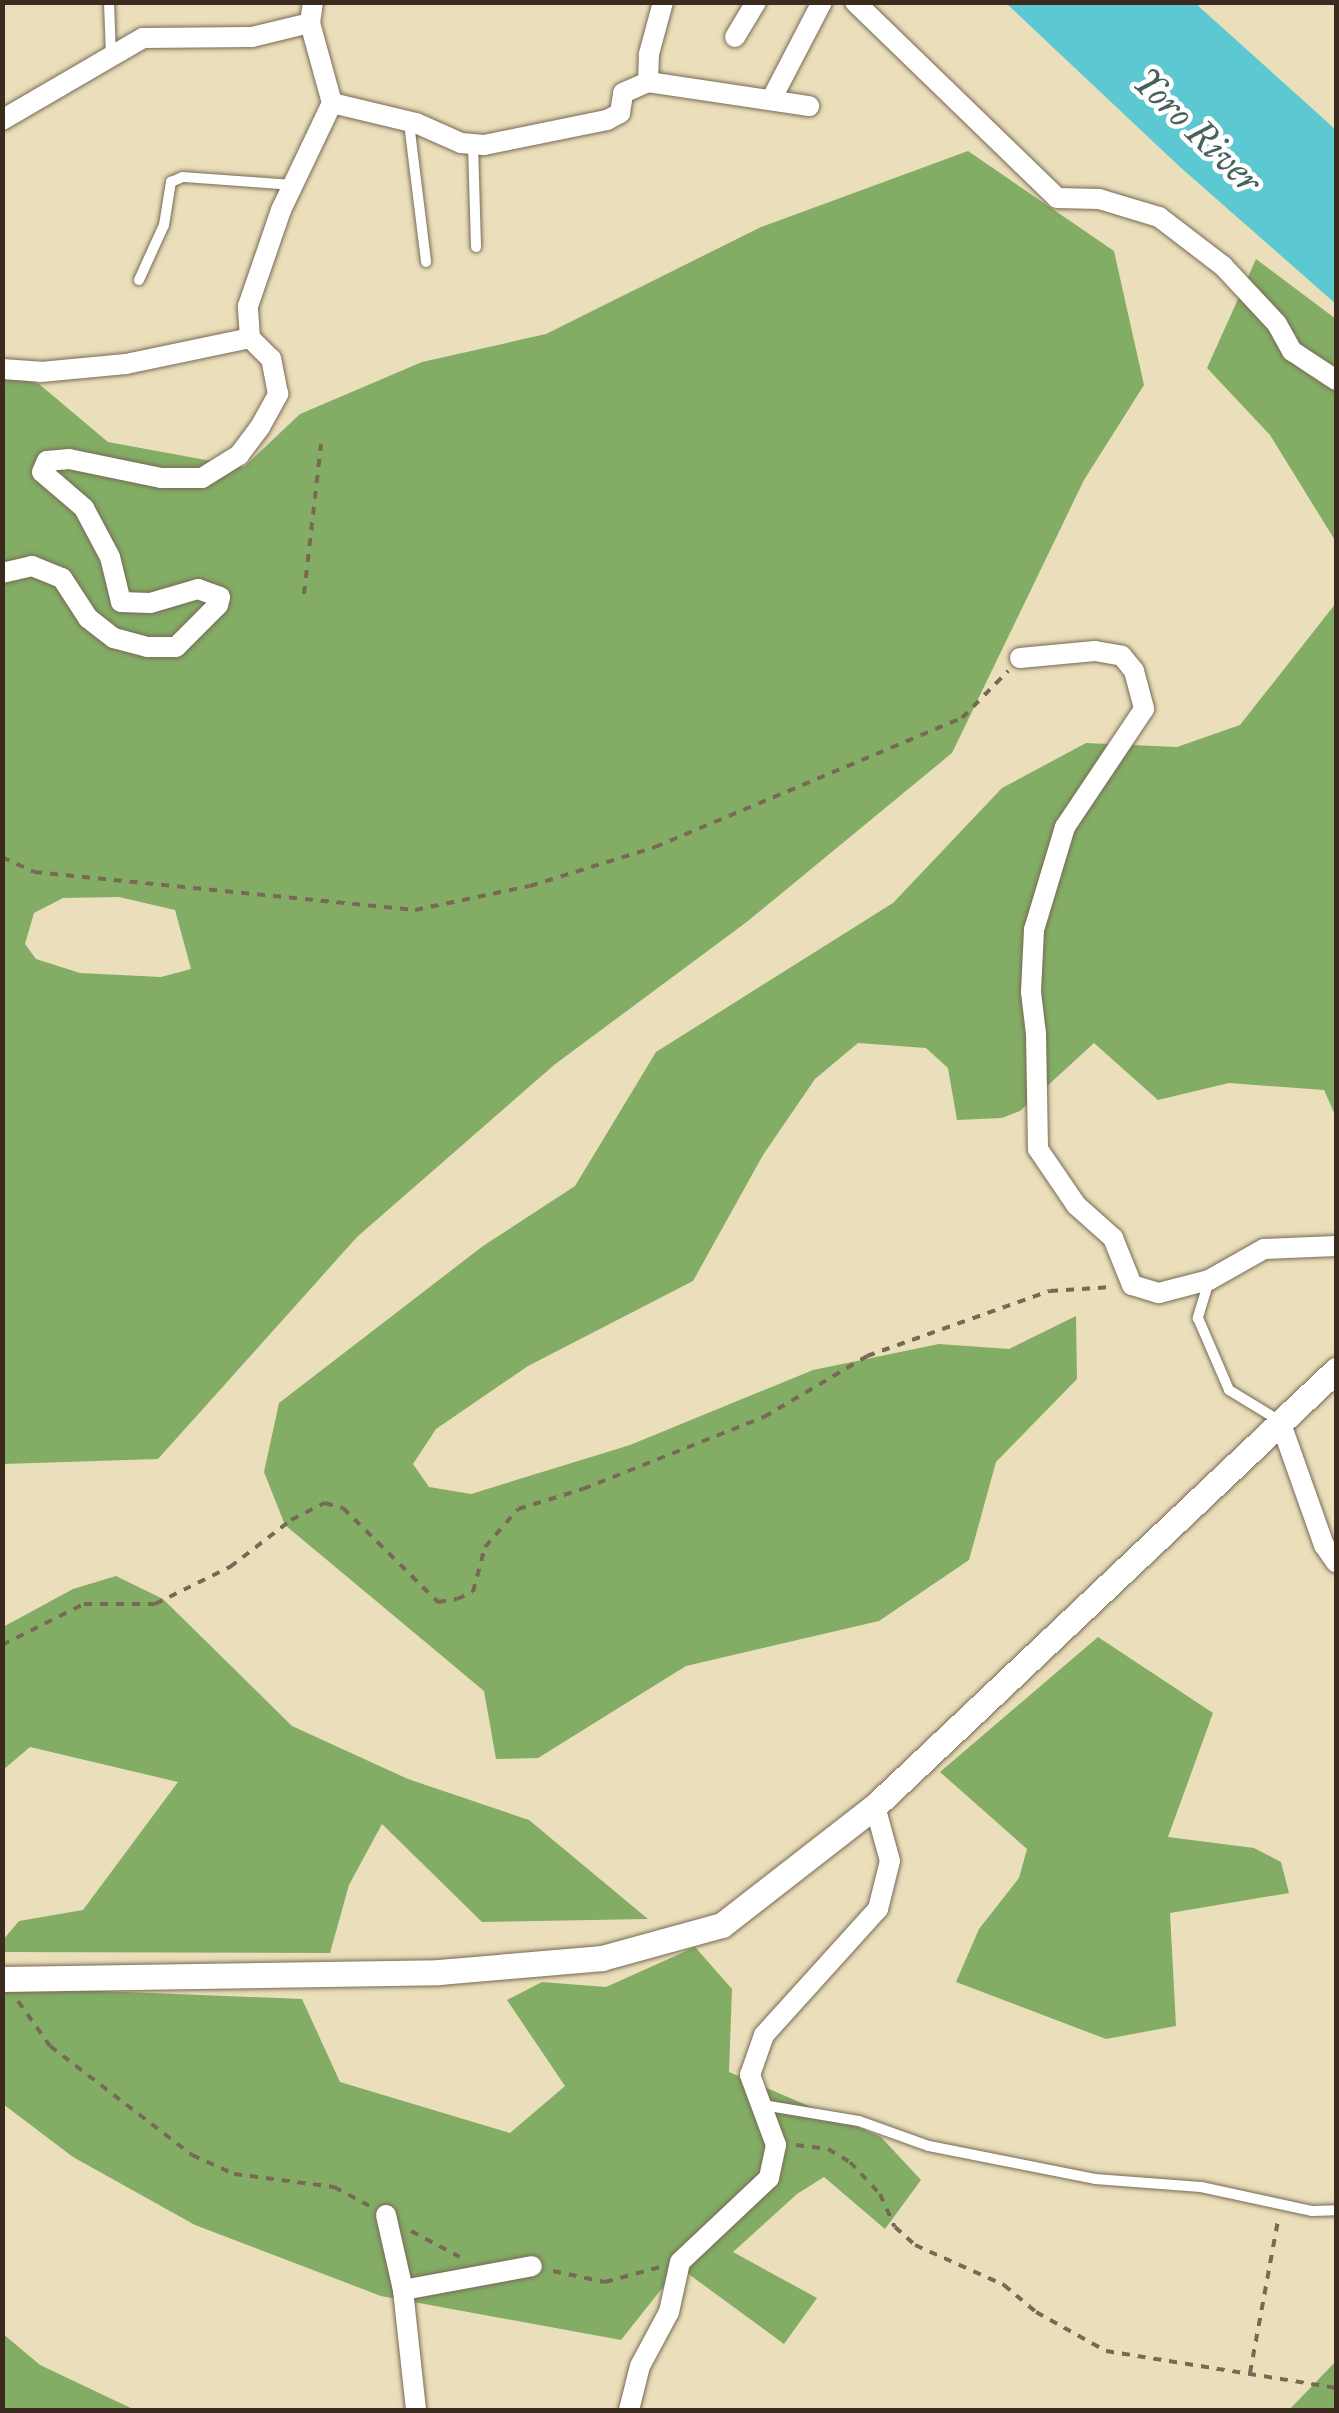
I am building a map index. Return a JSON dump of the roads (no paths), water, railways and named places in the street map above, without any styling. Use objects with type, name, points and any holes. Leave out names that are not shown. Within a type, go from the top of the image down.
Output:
[{"type":"street","points":[[648,82],[649,54],[663,2]]},
{"type":"street","points":[[735,38],[756,2]]},
{"type":"street","points":[[772,100],[822,2]]},
{"type":"street","points":[[855,2],[1057,198],[1099,199],[1159,216],[1223,266],[1277,324],[1292,350],[1336,380]]},
{"type":"street","points":[[2,120],[143,38],[252,37],[312,13],[332,103],[293,184],[248,306],[250,338],[271,359],[278,394],[239,456],[202,478],[161,478],[68,459],[47,461],[42,472],[84,508],[110,557],[121,602],[150,603],[198,589],[220,597],[200,626],[176,647],[147,647],[114,638],[88,618],[62,578],[32,566],[2,573]]},
{"type":"street","points":[[332,103],[409,122],[472,144],[606,120],[620,113],[624,93],[648,82],[809,106]]},
{"type":"street","points":[[2,368],[41,372],[126,364],[250,338]]},
{"type":"street","points":[[1020,658],[1095,650],[1122,656],[1134,671],[1144,709],[1065,827],[1034,930],[1030,992],[1036,1034],[1038,1149],[1076,1205],[1113,1238],[1132,1285],[1159,1293],[1209,1280],[1264,1249],[1336,1246]]},
{"type":"street","points":[[5,1979],[439,1972],[602,1958],[722,1925],[875,1806],[1336,1370]]},
{"type":"street","points":[[1280,1421],[1324,1545],[1336,1562]]},
{"type":"street","points":[[629,2410],[640,2366],[670,2312],[680,2262],[769,2178],[776,2145],[750,2075],[764,2035],[878,1909],[890,1861],[875,1806]]},
{"type":"street","points":[[386,2215],[403,2290],[416,2410]]},
{"type":"street","points":[[403,2290],[532,2266]]},
{"type":"lane","points":[[109,2],[111,57]]},
{"type":"lane","points":[[409,122],[426,262]]},
{"type":"lane","points":[[472,144],[476,246]]},
{"type":"lane","points":[[138,280],[164,225],[172,182],[183,178],[293,184]]},
{"type":"lane","points":[[1209,1280],[1198,1318],[1229,1390],[1280,1421]]},
{"type":"lane","points":[[762,2105],[860,2121],[930,2146],[1095,2179],[1201,2187],[1281,2204],[1336,2210]]},
{"type":"water","name":"Yoro River","points":[[1006,3],[1195,3],[1336,130],[1336,304],[1180,167]]}]
